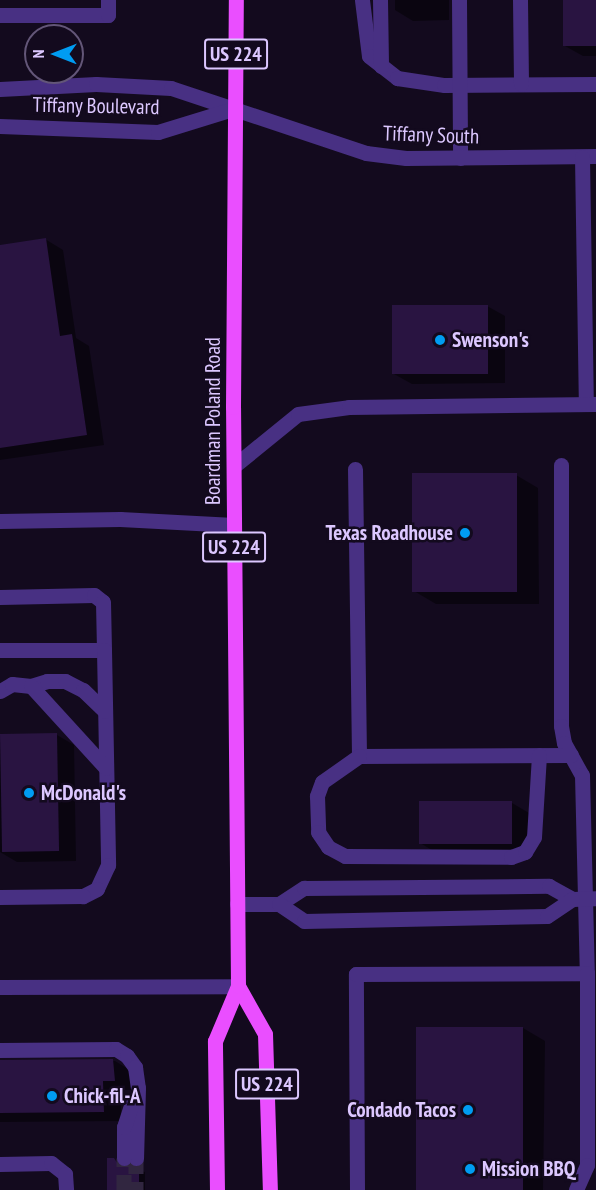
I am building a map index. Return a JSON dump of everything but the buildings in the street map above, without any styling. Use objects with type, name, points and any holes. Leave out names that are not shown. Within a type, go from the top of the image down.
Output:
[{"type":"main road","name":"Boardman Poland Road","points":[[216,1190],[215,1041],[237,986],[234,525],[236,0]]},
{"type":"main road","name":"US 224","points":[[237,986],[265,1034],[270,1190]]},
{"type":"street","points":[[0,15],[108,15],[108,0]]},
{"type":"street","points":[[362,0],[369,56],[398,78],[460,85],[596,84]]},
{"type":"street","points":[[380,0],[381,66]]},
{"type":"street","points":[[450,0],[450,23],[459,50]]},
{"type":"street","points":[[459,0],[460,158]]},
{"type":"street","points":[[520,0],[521,84]]},
{"type":"street","name":"Tiffany Boulevard","points":[[0,89],[96,84],[171,88],[236,108]]},
{"type":"street","name":"Tiffany Boulevard","points":[[0,126],[158,132],[236,108]]},
{"type":"street","name":"Tiffany South","points":[[236,108],[366,153],[406,158],[589,157]]},
{"type":"street","points":[[234,466],[298,414],[349,407],[591,404],[589,157]]},
{"type":"street","points":[[561,465],[561,726],[571,755],[582,775],[586,973],[586,1166],[576,1190]]},
{"type":"street","points":[[355,469],[359,756]]},
{"type":"street","points":[[0,521],[120,519],[234,525]]},
{"type":"street","points":[[0,597],[93,595],[103,602],[108,865],[97,889],[83,896],[0,897]]},
{"type":"street","points":[[0,650],[104,650]]},
{"type":"street","points":[[0,692],[12,684],[31,686],[47,681],[65,681],[83,690],[105,711]]},
{"type":"street","points":[[31,686],[106,768]]},
{"type":"street","points":[[539,755],[534,837],[525,852],[510,857],[345,856],[328,847],[318,831],[317,796],[322,782],[359,756],[539,755],[571,755]]},
{"type":"street","points":[[237,904],[279,904],[304,888],[549,886],[583,899]]},
{"type":"street","points":[[279,904],[304,921],[316,921],[547,916],[583,899]]},
{"type":"street","points":[[357,1190],[356,974],[586,973]]},
{"type":"street","points":[[0,987],[237,986]]},
{"type":"street","points":[[0,1050],[116,1049],[127,1056],[135,1067],[138,1088],[130,1158]]},
{"type":"street","points":[[0,1164],[51,1163],[65,1174],[66,1190]]},
{"type":"tunnel","points":[[124,1158],[124,1190]]},
{"type":"tunnel","points":[[136,1158],[136,1190]]},
{"type":"place","name":"Swenson's","points":[[440,340]]},
{"type":"place","name":"Texas Roadhouse","points":[[465,533]]},
{"type":"place","name":"McDonald's","points":[[29,793]]},
{"type":"place","name":"Chick-fil-A","points":[[52,1096]]},
{"type":"place","name":"Condado Tacos","points":[[468,1110]]},
{"type":"place","name":"Mission BBQ","points":[[470,1169]]}]
